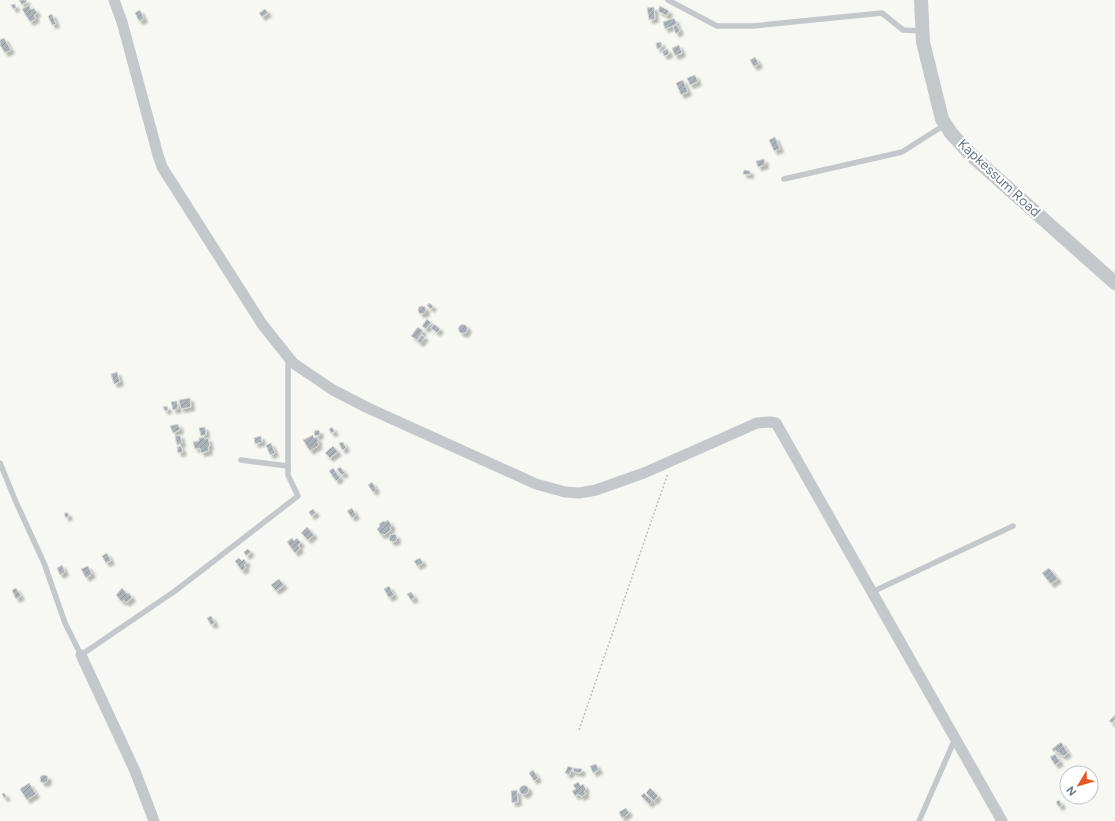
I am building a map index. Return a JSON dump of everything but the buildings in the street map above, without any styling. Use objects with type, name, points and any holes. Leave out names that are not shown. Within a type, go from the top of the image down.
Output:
[{"type":"street","points":[[114,0],[122,22],[162,167],[262,324],[288,357],[303,371],[333,390],[368,408],[536,484],[565,492],[579,493],[596,490],[644,473],[757,423],[770,422],[776,424],[1002,821]]},
{"type":"street","name":"Kapkessum Road","points":[[921,0],[924,42],[937,100],[942,119],[951,133],[971,155],[1115,283]]},
{"type":"street","points":[[81,656],[135,771],[154,821]]},
{"type":"lane","points":[[668,0],[717,26],[753,26],[882,13],[904,30],[923,31]]},
{"type":"lane","points":[[784,179],[902,152],[946,124]]},
{"type":"lane","points":[[0,463],[44,563],[65,623],[81,656],[175,590],[298,496],[288,475],[288,357]]},
{"type":"lane","points":[[241,460],[288,466]]},
{"type":"lane","points":[[872,592],[1013,526]]},
{"type":"lane","points":[[919,821],[955,738]]},
{"type":"path","points":[[579,730],[673,460]]}]
